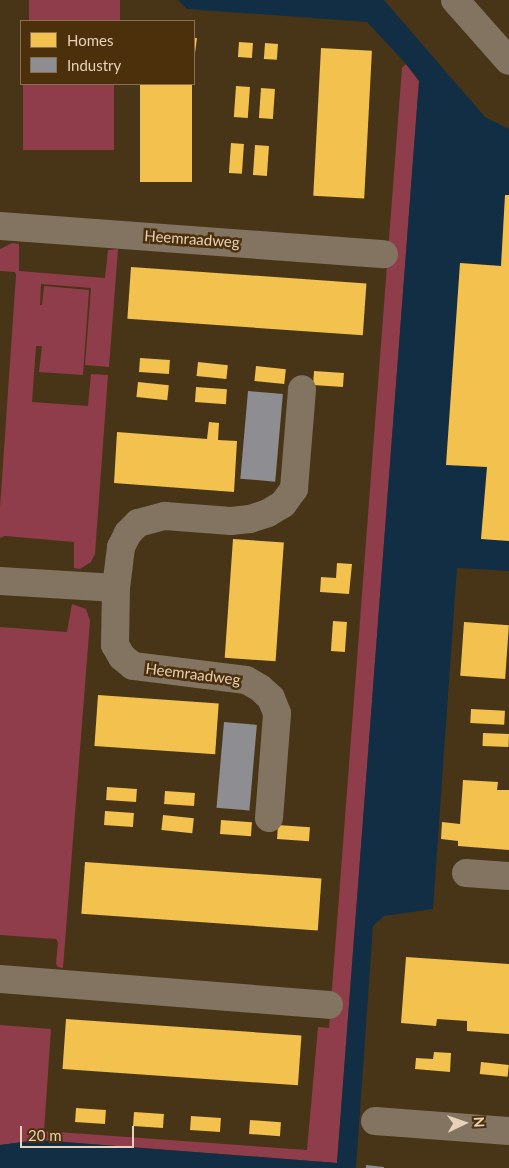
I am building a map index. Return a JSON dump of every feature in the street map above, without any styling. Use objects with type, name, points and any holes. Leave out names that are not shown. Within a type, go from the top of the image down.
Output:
[{"type":"street","points":[[455,0],[509,61]]},
{"type":"street","name":"Heemraadweg","points":[[0,226],[384,254]]},
{"type":"street","name":"Heemraadweg","points":[[269,818],[277,713],[270,698],[260,688],[246,680],[134,666],[122,657],[114,645],[116,588],[121,547],[128,533],[138,523],[165,516],[231,521],[250,519],[268,513],[283,504],[294,489],[302,389]]},
{"type":"street","points":[[0,581],[116,588]]},
{"type":"street","points":[[466,873],[509,876]]},
{"type":"street","points":[[0,979],[329,1004]]},
{"type":"street","points":[[375,1121],[509,1131]]},
{"type":"shaded area","points":[[29,0],[120,0],[120,20],[29,20]]},
{"type":"shaded area","points":[[406,64],[419,81],[337,1163],[38,1140],[0,1145],[0,1025],[51,1029],[44,1131],[307,1150],[318,1027],[329,1028],[402,68]]},
{"type":"shaded area","points":[[23,85],[114,85],[114,150],[23,150]]},
{"type":"shaded area","points":[[12,243],[19,244],[19,271],[105,278],[108,250],[118,249],[109,367],[85,365],[91,288],[41,284],[40,305],[42,305],[44,286],[89,290],[83,375],[39,372],[42,346],[36,346],[32,402],[88,406],[91,374],[108,375],[95,554],[91,562],[80,569],[74,568],[74,542],[5,536],[0,538],[0,508],[16,275],[15,272],[0,271],[0,249]]},
{"type":"shaded area","points":[[72,604],[86,609],[90,621],[63,968],[58,967],[56,964],[58,942],[56,939],[0,935],[0,627],[67,632]]},
{"type":"water","points":[[178,0],[384,0],[485,117],[509,129],[509,195],[505,195],[501,266],[460,263],[446,464],[487,467],[481,539],[509,541],[509,571],[457,568],[433,909],[384,916],[373,926],[356,1168],[0,1168],[0,1145],[38,1140],[337,1163],[419,81],[367,22],[187,9]]},
{"type":"building: Homes","points":[[239,42],[253,43],[252,58],[238,57]]},
{"type":"building: Homes","points":[[265,43],[278,44],[277,60],[264,59]]},
{"type":"building: Homes","points":[[321,48],[372,51],[364,198],[313,196]]},
{"type":"building: Homes","points":[[140,85],[192,85],[192,182],[140,182]]},
{"type":"building: Homes","points":[[236,86],[250,87],[248,118],[234,117]]},
{"type":"building: Homes","points":[[261,88],[275,89],[273,119],[259,118]]},
{"type":"building: Homes","points":[[231,143],[244,144],[242,174],[229,173]]},
{"type":"building: Homes","points":[[255,145],[269,146],[267,176],[253,175]]},
{"type":"building: Homes","points":[[505,195],[509,195],[509,541],[481,539],[487,467],[446,465],[460,263],[501,266]]},
{"type":"building: Homes","points":[[131,267],[366,283],[363,335],[127,319]]},
{"type":"building: Homes","points":[[140,358],[170,360],[169,374],[139,372]]},
{"type":"building: Homes","points":[[198,362],[228,365],[226,379],[197,376]]},
{"type":"building: Homes","points":[[256,366],[286,369],[284,384],[254,381]]},
{"type":"building: Homes","points":[[314,371],[344,373],[343,387],[313,385]]},
{"type":"building: Homes","points":[[138,382],[169,385],[167,400],[136,397]]},
{"type":"building: Homes","points":[[196,387],[227,389],[226,404],[195,402]]},
{"type":"building: Homes","points":[[209,422],[219,423],[218,440],[237,441],[234,492],[114,483],[117,432],[207,439]]},
{"type":"building: Homes","points":[[233,539],[284,543],[276,661],[225,658]]},
{"type":"building: Homes","points":[[337,563],[352,564],[349,594],[320,592],[321,577],[336,578]]},
{"type":"building: Homes","points":[[333,621],[347,622],[345,652],[331,651]]},
{"type":"building: Homes","points":[[464,622],[509,625],[505,679],[460,676]]},
{"type":"building: Homes","points":[[98,695],[219,703],[215,754],[94,746]]},
{"type":"building: Homes","points":[[471,709],[505,711],[504,725],[470,723]]},
{"type":"building: Homes","points":[[483,733],[509,734],[509,747],[483,746]]},
{"type":"building: Homes","points":[[463,780],[498,782],[497,790],[509,790],[509,850],[458,846],[458,841],[441,839],[442,822],[460,824]]},
{"type":"building: Homes","points":[[107,787],[137,789],[136,802],[106,800]]},
{"type":"building: Homes","points":[[165,791],[195,793],[194,806],[164,804]]},
{"type":"building: Homes","points":[[105,811],[134,813],[133,827],[104,825]]},
{"type":"building: Homes","points":[[163,815],[194,818],[192,833],[161,830]]},
{"type":"building: Homes","points":[[221,820],[252,822],[251,836],[220,834]]},
{"type":"building: Homes","points":[[278,825],[310,827],[309,841],[277,839]]},
{"type":"building: Homes","points":[[85,862],[321,879],[318,930],[81,914]]},
{"type":"building: Homes","points":[[406,957],[509,964],[509,1034],[467,1031],[467,1021],[437,1019],[436,1026],[401,1023]]},
{"type":"building: Homes","points":[[66,1019],[301,1035],[298,1085],[63,1069]]},
{"type":"building: Homes","points":[[434,1052],[451,1053],[450,1072],[415,1069],[416,1058],[433,1059]]},
{"type":"building: Homes","points":[[481,1062],[509,1065],[508,1077],[480,1074]]},
{"type":"building: Homes","points":[[76,1108],[106,1110],[105,1124],[75,1122]]},
{"type":"building: Homes","points":[[134,1112],[164,1114],[163,1128],[133,1126]]},
{"type":"building: Homes","points":[[191,1116],[221,1118],[220,1132],[190,1130]]},
{"type":"building: Homes","points":[[250,1120],[281,1122],[280,1136],[249,1134]]},
{"type":"building: Industry","points":[[248,391],[283,394],[275,482],[240,479]]},
{"type":"building: Industry","points":[[224,722],[257,725],[249,811],[217,808]]},
{"type":"building: Industry","points":[[366,1165],[384,1167],[384,1168],[366,1168]]}]
